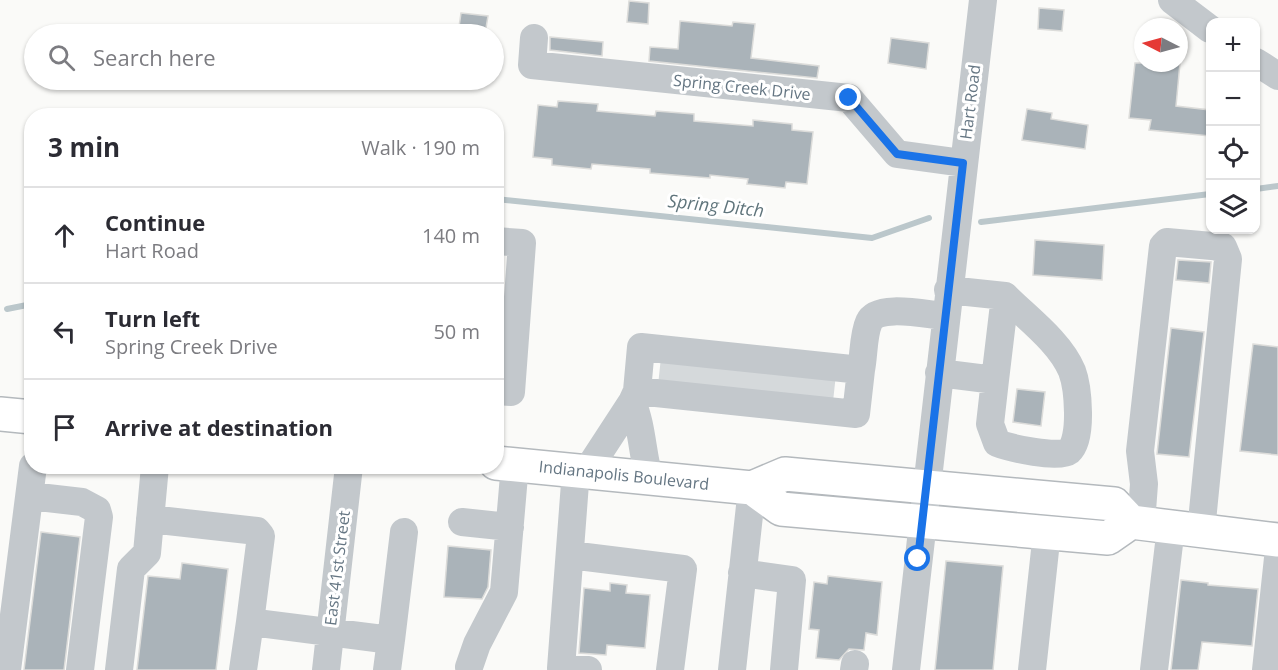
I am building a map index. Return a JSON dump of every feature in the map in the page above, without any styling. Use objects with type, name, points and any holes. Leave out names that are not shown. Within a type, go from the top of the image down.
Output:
[{"type":"highway","points":[[0,414],[24,416]]},
{"type":"highway","name":"Indianapolis Boulevard","points":[[506,464],[752,488],[785,474],[1114,504],[1161,526]]},
{"type":"highway","name":"Indianapolis Boulevard","points":[[752,488],[781,509],[1108,538],[1161,526]]},
{"type":"highway","points":[[1161,526],[1278,540]]},
{"type":"street","name":"Hart Road","points":[[906,670],[983,0]]},
{"type":"street","points":[[1172,0],[1206,26]]},
{"type":"street","name":"Spring Creek Drive","points":[[533,51],[849,98],[897,154],[963,163]]},
{"type":"street","points":[[1260,65],[1278,76]]},
{"type":"street","points":[[504,242],[522,243],[511,392],[504,391]]},
{"type":"street","points":[[1154,670],[1161,526],[1228,259],[1223,247],[1167,242],[1163,246],[1140,451],[1144,484],[1161,526]]},
{"type":"street","points":[[649,477],[642,452],[639,417],[634,397],[641,347],[856,414],[869,322],[877,313],[1005,296]]},
{"type":"street","points":[[1005,296],[1056,346],[1072,370],[1077,393],[1078,419],[1071,449],[1066,453],[1053,453],[997,443],[990,424],[1005,296]]},
{"type":"street","points":[[588,670],[561,668],[570,555],[582,471],[634,397],[747,380],[861,370]]},
{"type":"street","points":[[939,373],[995,381]]},
{"type":"street","points":[[469,667],[480,638],[504,592],[510,527],[506,464]]},
{"type":"street","points":[[7,670],[32,474]]},
{"type":"street","points":[[119,670],[131,569],[147,553],[153,474]]},
{"type":"street","name":"East 41st Street","points":[[326,670],[348,474]]},
{"type":"street","points":[[732,670],[752,488]]},
{"type":"street","points":[[30,496],[82,502],[97,510],[99,517],[80,670]]},
{"type":"street","points":[[150,519],[257,531],[261,536],[243,670]]},
{"type":"street","points":[[462,522],[510,527]]},
{"type":"street","points":[[387,670],[404,532]]},
{"type":"street","points":[[1032,670],[1047,532]]},
{"type":"street","points":[[570,555],[683,569],[670,670]]},
{"type":"street","points":[[1266,670],[1278,558]]},
{"type":"street","points":[[742,573],[792,580],[784,670]]},
{"type":"street","points":[[250,622],[391,640]]},
{"type":"building","points":[[629,1],[649,3],[648,24],[627,22]]},
{"type":"building","points":[[1039,8],[1064,10],[1062,31],[1038,29]]},
{"type":"building","points":[[461,13],[488,16],[487,24],[459,24]]},
{"type":"building","points":[[680,21],[732,26],[733,22],[755,24],[751,58],[819,66],[817,78],[649,61],[650,47],[678,49]]},
{"type":"building","points":[[550,37],[603,42],[602,56],[550,50]]},
{"type":"building","points":[[891,38],[929,43],[926,69],[888,63]]},
{"type":"building","points":[[1134,72],[1179,72],[1176,106],[1206,110],[1206,136],[1149,130],[1151,120],[1129,118]]},
{"type":"building","points":[[558,101],[598,104],[597,111],[655,116],[656,111],[694,114],[694,121],[753,126],[753,120],[792,124],[792,130],[813,132],[807,184],[786,182],[785,188],[747,184],[748,179],[650,173],[650,169],[592,164],[591,169],[552,165],[552,159],[533,157],[538,105],[557,107]]},
{"type":"building","points":[[1027,109],[1052,113],[1051,119],[1088,125],[1085,149],[1022,140]]},
{"type":"building","points":[[1035,240],[1104,245],[1102,280],[1033,275]]},
{"type":"building","points":[[1178,260],[1211,262],[1209,283],[1176,280]]},
{"type":"building","points":[[1171,328],[1204,332],[1189,457],[1157,454]]},
{"type":"building","points":[[1253,344],[1278,347],[1278,455],[1240,451]]},
{"type":"building","points":[[1017,389],[1045,392],[1041,426],[1013,422]]},
{"type":"building","points":[[41,532],[80,537],[64,670],[24,670]]},
{"type":"building","points":[[448,546],[491,550],[488,587],[482,599],[444,597]]},
{"type":"building","points":[[946,561],[1003,566],[993,670],[935,670]]},
{"type":"building","points":[[182,563],[228,569],[216,670],[137,670],[148,576],[180,579]]},
{"type":"building","points":[[828,576],[882,582],[877,635],[866,633],[864,650],[849,649],[839,660],[816,658],[819,630],[809,629],[814,582],[827,584]]},
{"type":"building","points":[[1181,580],[1208,583],[1208,585],[1258,589],[1252,646],[1202,642],[1198,670],[1171,670]]},
{"type":"building","points":[[610,583],[627,585],[626,593],[650,595],[645,648],[607,645],[606,655],[579,653],[584,588],[610,591]]},
{"type":"waterway","points":[[1260,188],[1278,186]]},
{"type":"waterway","points":[[981,222],[1206,194]]},
{"type":"waterway","name":"Spring Ditch","points":[[504,200],[872,238],[929,218]]},
{"type":"waterway","name":"Spring Ditch","points":[[7,309],[24,306]]},
{"type":"tunnel","points":[[672,386],[675,358]]},
{"type":"tunnel","points":[[697,389],[700,361]]},
{"type":"tunnel","points":[[721,391],[724,364]]},
{"type":"tunnel","points":[[746,394],[748,366]]},
{"type":"tunnel","points":[[770,396],[773,368]]},
{"type":"tunnel","points":[[795,398],[798,370]]},
{"type":"tunnel","points":[[819,401],[822,373]]},
{"type":"route","points":[[849,98],[897,154],[963,163],[918,559]]}]
